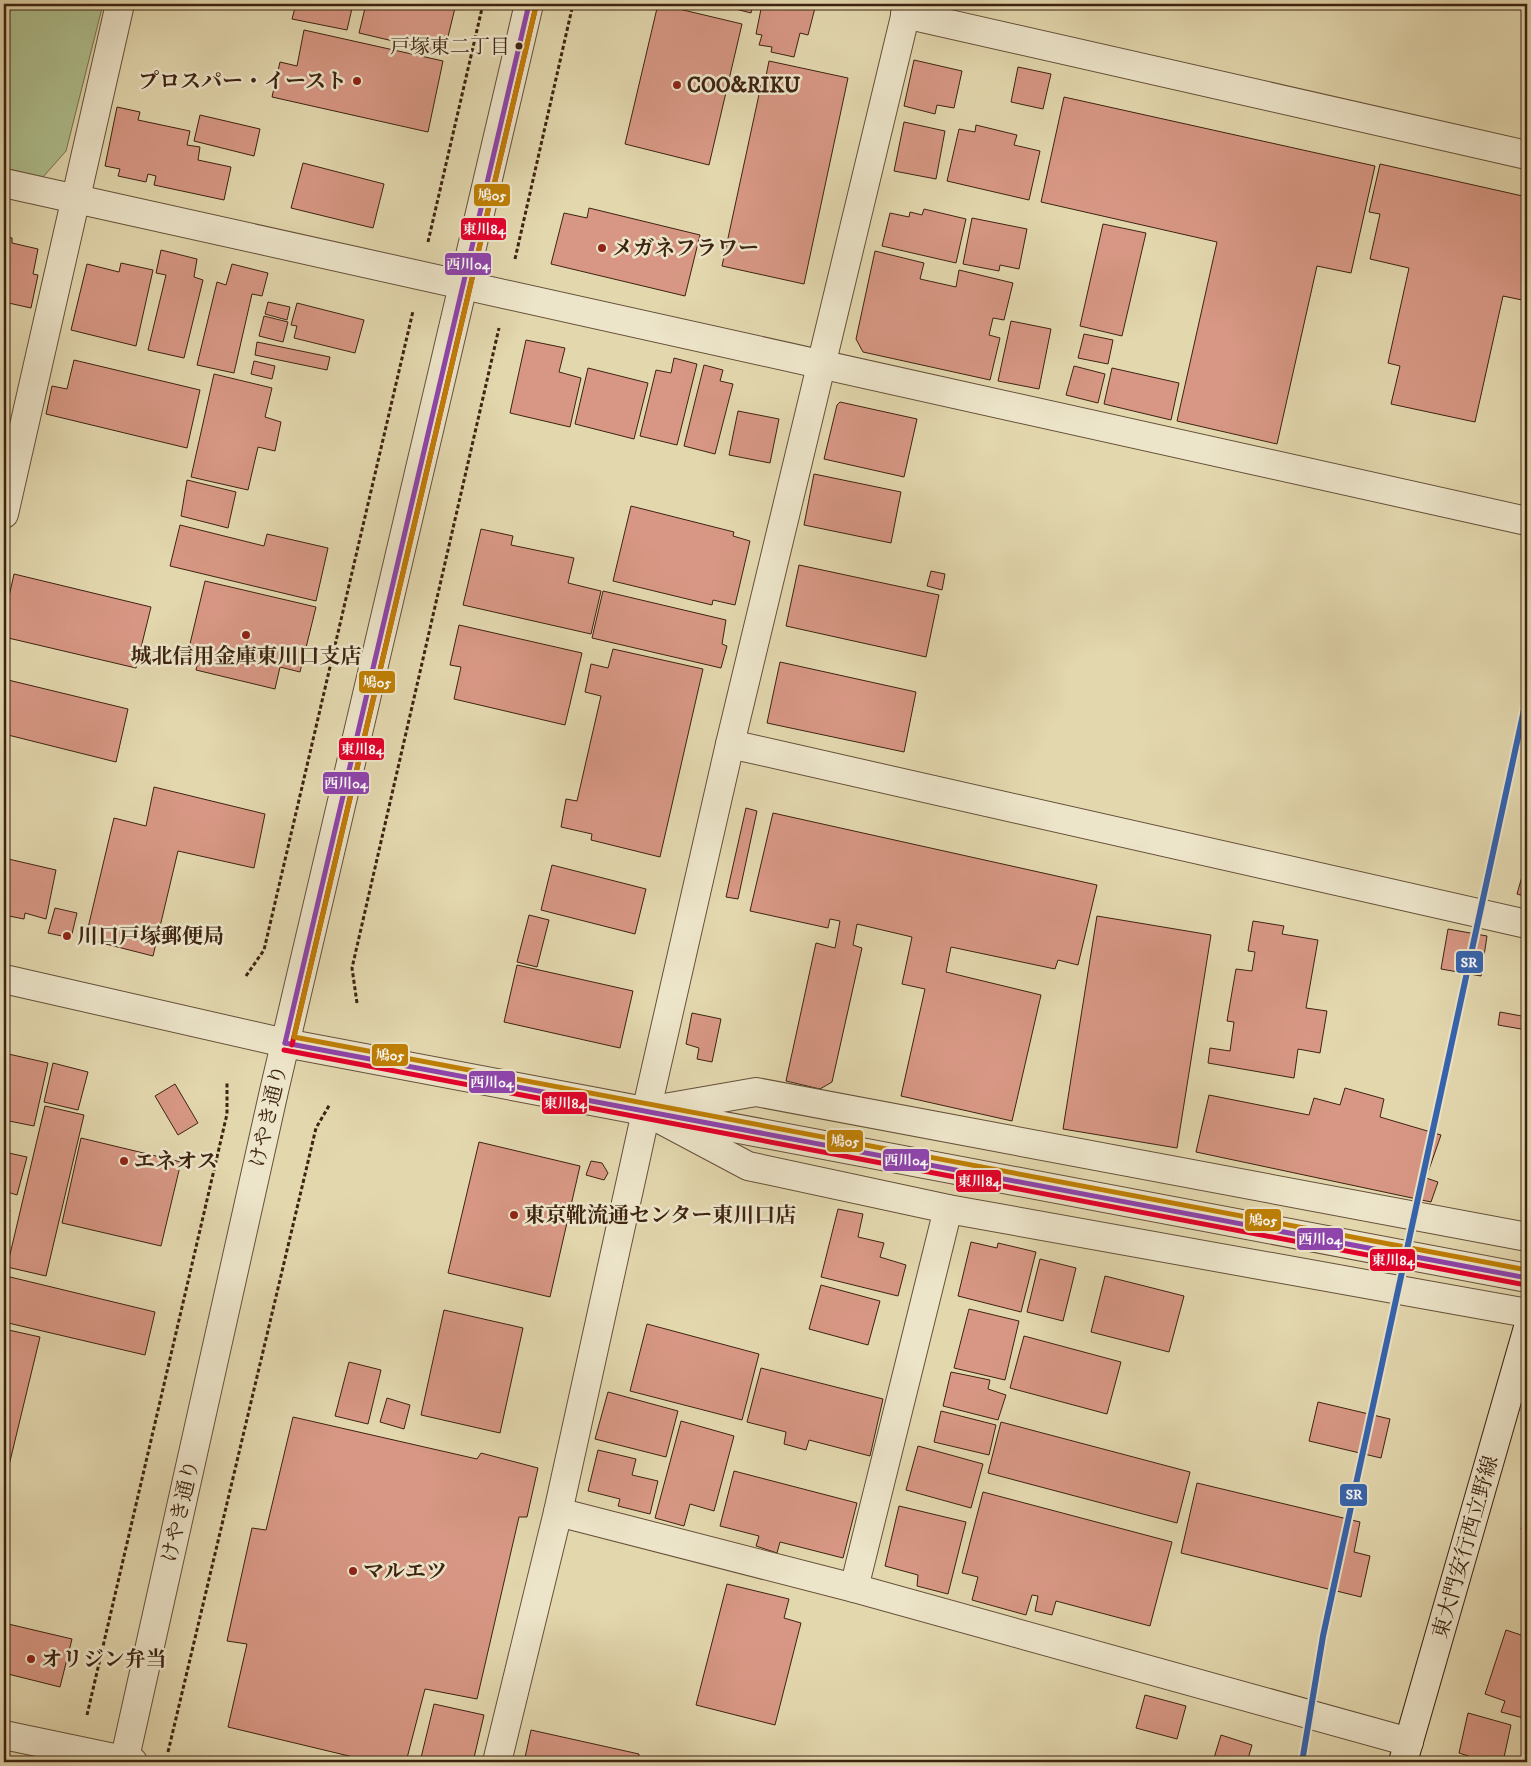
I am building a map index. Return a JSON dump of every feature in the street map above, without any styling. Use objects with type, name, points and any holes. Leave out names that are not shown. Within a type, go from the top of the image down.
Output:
[{"type":"street","points":[[4,514],[120,4]]},
{"type":"street","name":"けやき通り","points":[[127,1762],[285,1043],[529,4]]},
{"type":"street","points":[[497,1762],[558,1512],[646,1112],[730,744],[907,9],[1527,155]]},
{"type":"street","points":[[4,183],[1527,521]]},
{"type":"street","points":[[730,744],[1527,924]]},
{"type":"street","points":[[4,979],[285,1043],[1527,1278]]},
{"type":"street","points":[[646,1112],[756,1092],[1527,1236]]},
{"type":"street","points":[[646,1112],[748,1166],[948,1209],[1527,1313]]},
{"type":"street","points":[[854,1588],[948,1209]]},
{"type":"street","name":"東大門安行西立野線","points":[[1406,1752],[1527,1331]]},
{"type":"street","points":[[558,1512],[854,1588],[1406,1752]]},
{"type":"street","points":[[4,1735],[127,1762]]},
{"type":"path","points":[[246,976],[264,950],[483,4]]},
{"type":"path","points":[[357,1003],[352,968],[573,4]]},
{"type":"path","points":[[79,1752],[227,1114],[228,1081]]},
{"type":"path","points":[[168,1755],[316,1128],[330,1104]]},
{"type":"green space","points":[[4,4],[103,4],[66,151],[43,177],[4,168]]},
{"type":"building","points":[[296,4],[353,4],[347,30],[292,19]]},
{"type":"building","points":[[366,4],[437,4],[455,8],[444,53],[359,33]]},
{"type":"building","points":[[658,4],[742,24],[709,165],[625,144]]},
{"type":"building","points":[[716,4],[753,4],[751,13]]},
{"type":"building","points":[[762,4],[816,4],[808,35],[800,33],[794,57],[771,52],[772,47],[759,45],[762,35],[756,34]]},
{"type":"building","name":"プロスパー・イースト","points":[[304,30],[443,61],[428,132],[272,97],[280,62],[297,66]]},
{"type":"building","points":[[914,60],[962,71],[954,108],[937,105],[935,114],[904,106]]},
{"type":"building","points":[[769,61],[848,78],[804,284],[722,266],[763,76],[766,76]]},
{"type":"building","points":[[1018,67],[1051,74],[1043,109],[1011,102]]},
{"type":"building","points":[[1064,97],[1375,166],[1351,273],[1317,266],[1277,444],[1177,421],[1217,242],[1041,202]]},
{"type":"building","points":[[117,107],[140,112],[138,120],[190,131],[187,145],[200,147],[198,160],[231,167],[224,200],[154,185],[156,176],[148,174],[146,182],[118,176],[120,169],[105,166]]},
{"type":"building","points":[[200,115],[260,129],[254,156],[194,141]]},
{"type":"building","points":[[904,122],[945,131],[936,179],[894,171]]},
{"type":"building","points":[[976,125],[1017,135],[1014,145],[1040,151],[1029,200],[947,181],[959,129],[975,132]]},
{"type":"building","points":[[303,163],[384,184],[373,228],[291,208]]},
{"type":"building","points":[[1380,164],[1527,197],[1527,301],[1503,296],[1475,422],[1391,404],[1400,366],[1388,363],[1409,268],[1370,259],[1380,214],[1369,212]]},
{"type":"building","points":[[589,208],[700,235],[685,296],[551,264],[564,213],[587,218]]},
{"type":"building","points":[[924,209],[966,219],[956,263],[882,246],[890,213],[909,217],[910,212],[922,215]]},
{"type":"building","points":[[972,218],[1027,229],[1019,269],[1000,265],[999,271],[963,264]]},
{"type":"building","points":[[1103,224],[1146,233],[1122,336],[1080,326]]},
{"type":"building","points":[[4,236],[12,238],[12,243],[38,249],[33,274],[38,275],[31,308],[4,302]]},
{"type":"building","points":[[161,250],[197,259],[194,277],[203,280],[184,358],[148,350],[166,275],[156,273]]},
{"type":"building","points":[[875,251],[924,263],[920,279],[956,287],[959,270],[1013,283],[1004,320],[993,318],[989,335],[1000,338],[990,380],[863,352],[856,339]]},
{"type":"building","points":[[121,263],[153,270],[136,346],[71,330],[87,264],[119,272]]},
{"type":"building","points":[[232,264],[268,273],[262,296],[252,294],[234,373],[197,365],[217,282],[226,285]]},
{"type":"building","points":[[268,302],[290,307],[287,320],[265,314]]},
{"type":"building","points":[[297,303],[364,320],[355,353],[294,338],[297,326],[291,325]]},
{"type":"building","points":[[264,316],[288,322],[283,342],[259,336]]},
{"type":"building","points":[[1011,321],[1051,329],[1039,389],[998,381]]},
{"type":"building","points":[[1084,334],[1113,340],[1108,364],[1078,358]]},
{"type":"building","points":[[526,340],[565,348],[559,372],[581,378],[570,427],[510,413]]},
{"type":"building","points":[[257,342],[330,357],[327,370],[255,355]]},
{"type":"building","points":[[674,358],[697,364],[677,445],[640,436],[656,370],[671,373]]},
{"type":"building","points":[[74,360],[200,390],[187,448],[46,414],[52,386],[67,389]]},
{"type":"building","points":[[254,361],[275,366],[272,379],[251,374]]},
{"type":"building","points":[[704,365],[723,370],[720,381],[733,384],[715,454],[684,446]]},
{"type":"building","points":[[1074,366],[1105,374],[1098,403],[1066,395]]},
{"type":"building","points":[[588,368],[648,383],[634,439],[575,424]]},
{"type":"building","points":[[1112,368],[1179,383],[1171,420],[1104,404]]},
{"type":"building","points":[[214,374],[272,388],[265,417],[281,422],[275,451],[258,447],[248,490],[191,477]]},
{"type":"building","points":[[840,402],[917,419],[904,477],[824,459],[837,405]]},
{"type":"building","points":[[738,411],[779,419],[770,463],[729,455]]},
{"type":"building","points":[[814,474],[901,492],[891,543],[804,525]]},
{"type":"building","points":[[187,480],[236,492],[228,528],[181,516]]},
{"type":"building","points":[[631,506],[734,532],[733,536],[750,541],[735,605],[713,600],[712,605],[613,581]]},
{"type":"building","points":[[180,525],[264,546],[267,534],[328,548],[316,601],[170,566]]},
{"type":"building","points":[[481,529],[513,536],[511,545],[574,558],[568,583],[601,591],[591,634],[463,605]]},
{"type":"building","points":[[799,565],[939,595],[926,657],[786,626]]},
{"type":"building","points":[[931,571],[945,574],[942,590],[927,586]]},
{"type":"building","points":[[14,574],[151,607],[136,668],[4,637],[4,619]]},
{"type":"building","points":[[205,581],[316,607],[300,672],[280,667],[275,689],[196,670],[201,650],[189,648]]},
{"type":"building","points":[[603,591],[726,620],[722,644],[727,646],[721,668],[592,638]]},
{"type":"building","points":[[459,625],[582,653],[565,725],[454,699],[461,667],[450,665]]},
{"type":"building","points":[[613,649],[703,669],[660,857],[591,840],[592,834],[561,827],[566,799],[577,801],[601,696],[585,692],[591,664],[608,668]]},
{"type":"building","points":[[780,662],[916,692],[904,752],[767,723]]},
{"type":"building","points":[[4,679],[128,709],[116,762],[4,734]]},
{"type":"building","points":[[154,787],[265,814],[254,868],[178,851],[153,956],[90,940],[87,932],[114,818],[146,826]]},
{"type":"building","points":[[746,808],[757,811],[738,899],[726,897]]},
{"type":"building","points":[[773,813],[1097,885],[1078,965],[1058,960],[1055,969],[951,947],[946,972],[1041,995],[1012,1121],[901,1096],[925,989],[902,984],[912,937],[857,924],[853,945],[862,948],[832,1082],[820,1089],[786,1081],[816,943],[835,948],[840,921],[830,919],[828,928],[750,911]]},
{"type":"building","points":[[4,858],[56,870],[46,919],[25,913],[24,919],[4,915]]},
{"type":"building","points":[[1527,859],[1527,897],[1517,894]]},
{"type":"building","points":[[552,865],[646,889],[635,934],[541,910]]},
{"type":"building","points":[[55,908],[77,913],[71,938],[48,933]]},
{"type":"building","points":[[529,915],[549,920],[537,967],[517,962]]},
{"type":"building","points":[[1097,916],[1211,935],[1177,1148],[1063,1129]]},
{"type":"building","points":[[1253,921],[1284,926],[1282,934],[1318,940],[1306,1008],[1327,1011],[1320,1053],[1298,1049],[1294,1078],[1208,1063],[1210,1048],[1230,1051],[1234,1022],[1227,1021],[1236,969],[1252,971],[1255,952],[1248,951]]},
{"type":"building","points":[[1448,929],[1487,936],[1481,976],[1441,969]]},
{"type":"building","points":[[517,965],[633,991],[620,1048],[504,1022]]},
{"type":"building","points":[[1500,1012],[1527,1017],[1527,1030],[1498,1025]]},
{"type":"building","points":[[692,1013],[721,1019],[712,1062],[697,1059],[699,1048],[686,1044]]},
{"type":"building","points":[[4,1053],[48,1063],[34,1126],[4,1120]]},
{"type":"building","points":[[53,1063],[88,1072],[78,1110],[44,1102]]},
{"type":"building","points":[[175,1084],[198,1123],[178,1135],[155,1096]]},
{"type":"building","points":[[1345,1088],[1384,1099],[1380,1117],[1441,1135],[1426,1178],[1438,1182],[1431,1202],[1196,1152],[1209,1095],[1309,1115],[1314,1098],[1340,1105]]},
{"type":"building","points":[[45,1106],[84,1115],[46,1276],[7,1267]]},
{"type":"building","points":[[81,1138],[181,1162],[161,1246],[62,1223]]},
{"type":"building","points":[[479,1142],[580,1166],[550,1297],[448,1273]]},
{"type":"building","points":[[4,1152],[27,1157],[17,1195],[4,1191]]},
{"type":"building","points":[[591,1161],[602,1163],[608,1173],[604,1180],[586,1175]]},
{"type":"building","points":[[4,1209],[10,1210],[4,1236]]},
{"type":"building","points":[[838,1209],[863,1214],[858,1237],[884,1243],[880,1257],[906,1265],[898,1296],[821,1277]]},
{"type":"building","points":[[971,1242],[997,1248],[998,1243],[1036,1252],[1021,1312],[958,1296]]},
{"type":"building","points":[[1040,1259],[1076,1268],[1063,1321],[1027,1312]]},
{"type":"building","points":[[6,1276],[155,1312],[145,1355],[4,1322]]},
{"type":"building","points":[[1105,1276],[1184,1296],[1169,1352],[1091,1332]]},
{"type":"building","points":[[821,1285],[880,1301],[868,1345],[809,1329]]},
{"type":"building","points":[[969,1309],[1019,1321],[1005,1380],[954,1368]]},
{"type":"building","points":[[444,1310],[523,1328],[500,1433],[421,1415]]},
{"type":"building","points":[[647,1324],[759,1354],[742,1420],[630,1391]]},
{"type":"building","points":[[4,1329],[40,1337],[4,1486]]},
{"type":"building","points":[[1024,1336],[1121,1362],[1107,1414],[1010,1388]]},
{"type":"building","points":[[349,1362],[381,1370],[368,1424],[335,1416]]},
{"type":"building","points":[[761,1368],[883,1399],[870,1456],[809,1440],[806,1450],[784,1444],[786,1432],[747,1422]]},
{"type":"building","points":[[951,1372],[990,1380],[988,1389],[1006,1395],[998,1420],[943,1406]]},
{"type":"building","points":[[608,1392],[678,1411],[666,1457],[595,1439]]},
{"type":"building","points":[[387,1398],[410,1405],[404,1429],[380,1422]]},
{"type":"building","points":[[1318,1402],[1390,1419],[1381,1458],[1309,1441]]},
{"type":"building","points":[[941,1411],[996,1425],[989,1455],[934,1442]]},
{"type":"building","points":[[293,1417],[477,1459],[481,1453],[538,1468],[527,1517],[519,1517],[477,1699],[425,1689],[406,1762],[374,1762],[228,1727],[247,1644],[227,1641],[252,1528],[266,1530]]},
{"type":"building","points":[[681,1421],[734,1436],[714,1511],[690,1504],[684,1526],[655,1518]]},
{"type":"building","points":[[1001,1422],[1190,1472],[1177,1523],[988,1473]]},
{"type":"building","points":[[918,1446],[983,1464],[971,1508],[906,1490]]},
{"type":"building","points":[[598,1450],[636,1459],[632,1475],[658,1481],[650,1514],[618,1506],[620,1499],[588,1491]]},
{"type":"building","points":[[734,1471],[857,1503],[843,1558],[780,1542],[777,1553],[756,1546],[759,1536],[720,1526]]},
{"type":"building","points":[[1197,1483],[1360,1522],[1354,1552],[1370,1556],[1361,1597],[1181,1553]]},
{"type":"building","points":[[983,1492],[1172,1542],[1150,1626],[1056,1601],[1052,1615],[1035,1611],[1038,1596],[1032,1595],[1026,1615],[972,1600],[978,1577],[962,1573]]},
{"type":"building","points":[[899,1506],[966,1522],[948,1594],[917,1586],[918,1575],[885,1566]]},
{"type":"building","points":[[1527,1506],[1527,1530],[1521,1529]]},
{"type":"building","points":[[727,1584],[789,1599],[784,1618],[801,1623],[775,1725],[696,1705]]},
{"type":"building","points":[[4,1623],[72,1639],[60,1687],[4,1673]]},
{"type":"building","points":[[1506,1630],[1527,1637],[1527,1719],[1501,1712],[1505,1701],[1485,1694]]},
{"type":"building","points":[[1145,1695],[1186,1706],[1177,1739],[1136,1728]]},
{"type":"building","points":[[434,1704],[484,1715],[473,1762],[420,1762]]},
{"type":"building","points":[[1468,1713],[1511,1725],[1503,1762],[1487,1762],[1459,1753]]},
{"type":"building","points":[[531,1730],[639,1754],[638,1762],[524,1762]]},
{"type":"building","points":[[1221,1735],[1252,1745],[1247,1762],[1229,1762],[1214,1758]]},
{"type":"building","points":[[1527,1746],[1527,1762],[1521,1762]]},
{"type":"transit line","name":"西川04","points":[[285,1043],[529,4]]},
{"type":"transit line","name":"東川84","points":[[292,1045],[536,6]]},
{"type":"transit line","name":"鳩05","points":[[536,6],[294,1037],[1527,1270]]},
{"type":"transit line","name":"SR","points":[[1302,1762],[1323,1636],[1527,696]]},
{"type":"transit line","name":"西川04","points":[[285,1043],[1527,1278]]},
{"type":"transit line","name":"東川84","points":[[284,1050],[1526,1285]]},
{"type":"place","name":"戸塚東二丁目","points":[[519,46]]},
{"type":"place","name":"プロスパー・イースト","points":[[357,81]]},
{"type":"place","name":"COO&RIKU","points":[[677,85]]},
{"type":"place","name":"メガネフラワー","points":[[602,248]]},
{"type":"place","name":"城北信用金庫東川口支店","points":[[246,635]]},
{"type":"place","name":"川口戸塚郵便局","points":[[67,936]]},
{"type":"place","name":"エネオス","points":[[124,1161]]},
{"type":"place","name":"東京靴流通センター東川口店","points":[[514,1215]]},
{"type":"place","name":"マルエツ","points":[[353,1571]]},
{"type":"place","name":"オリジン弁当","points":[[31,1659]]}]
